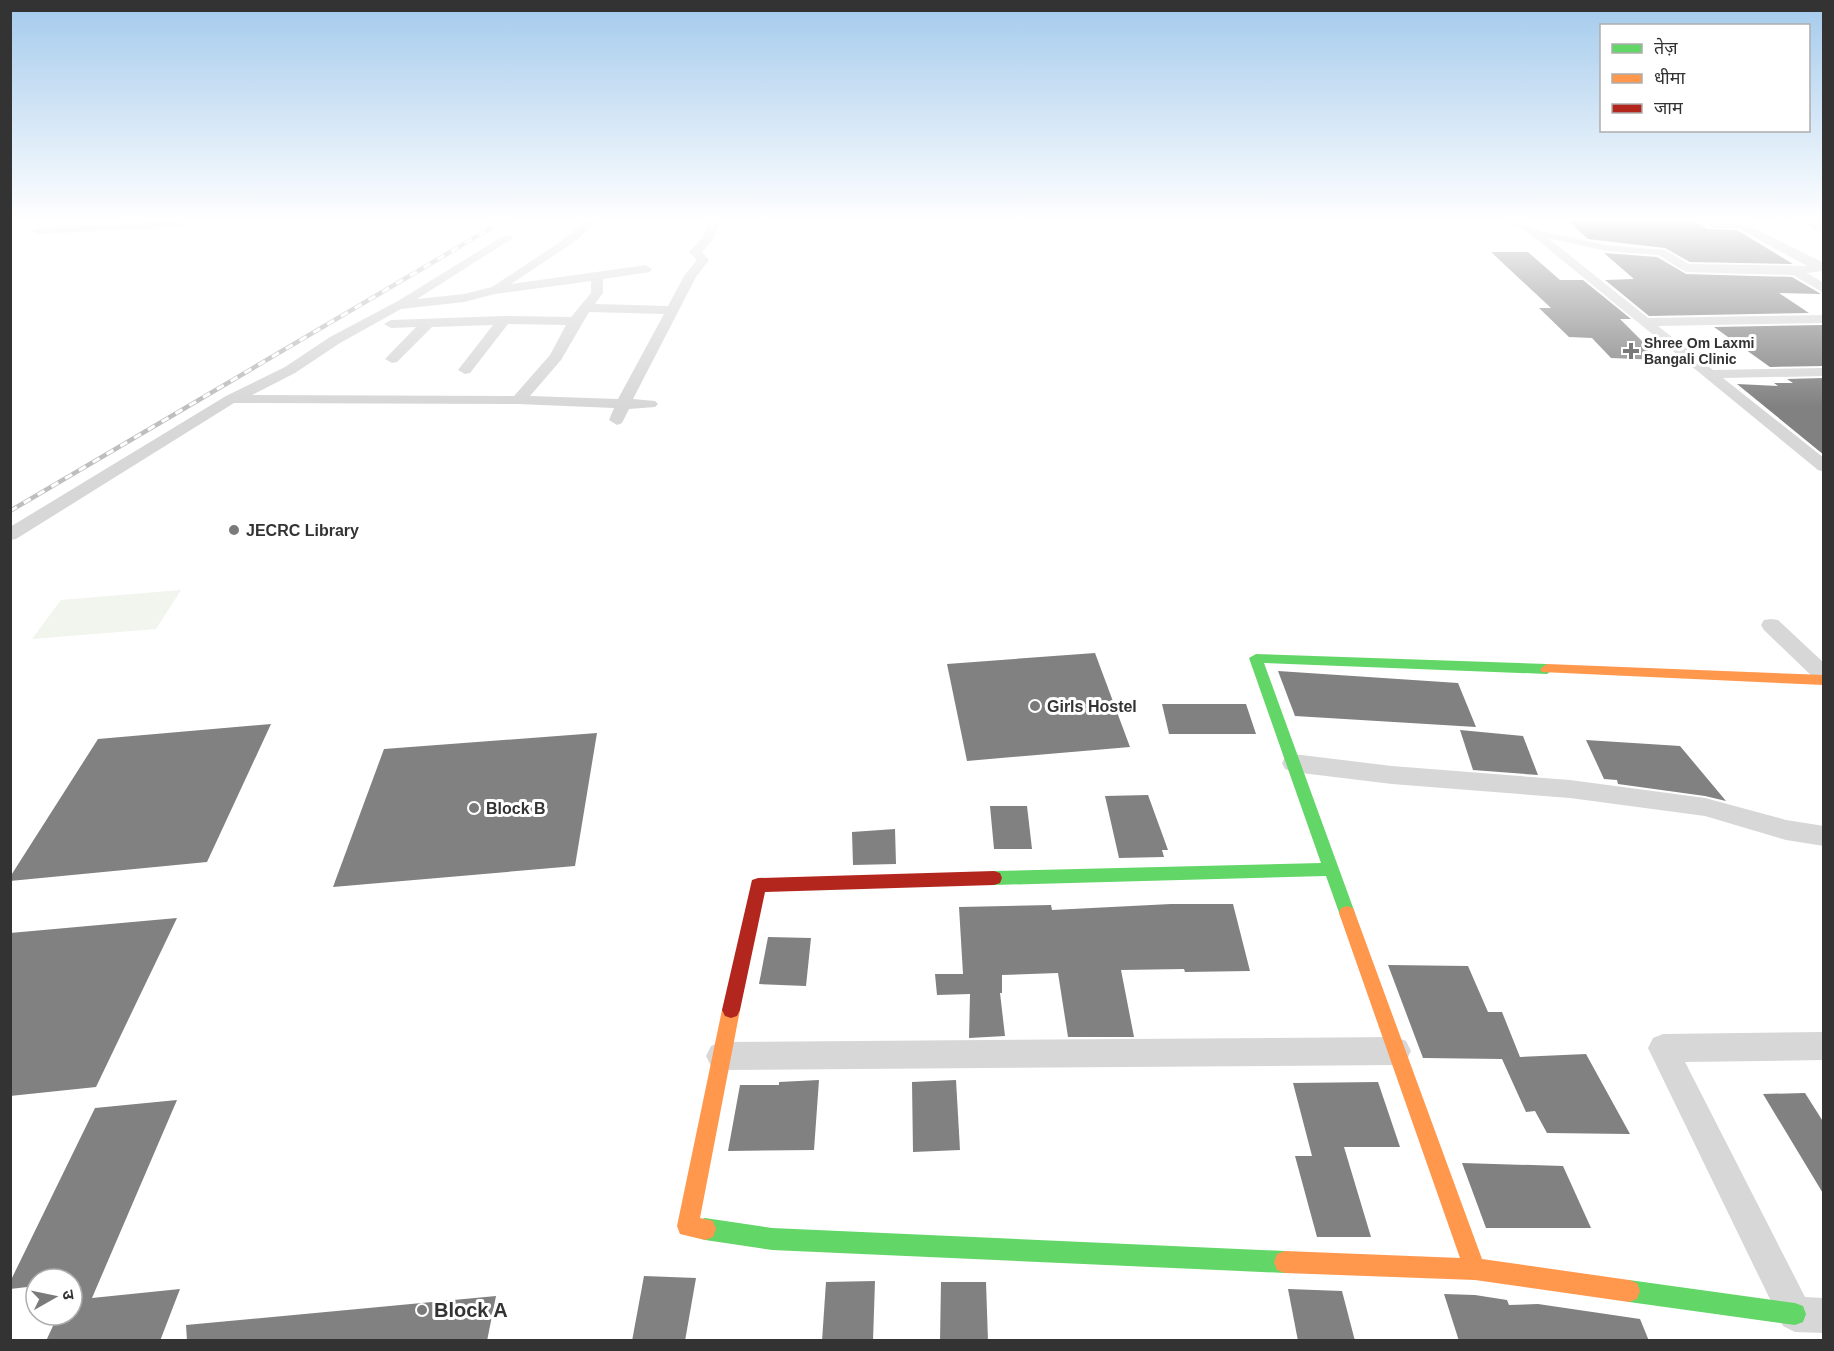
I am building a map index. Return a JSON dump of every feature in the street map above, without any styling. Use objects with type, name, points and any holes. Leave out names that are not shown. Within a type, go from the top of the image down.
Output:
[{"type":"street","points":[[10,534],[231,399],[290,370],[335,340],[437,281]]},
{"type":"street","points":[[494,290],[506,281]]},
{"type":"street","points":[[398,305],[464,298],[494,290],[560,281]]},
{"type":"street","points":[[518,400],[556,357],[575,321],[597,293],[597,281]]},
{"type":"street","points":[[617,420],[658,334],[674,310],[688,281]]},
{"type":"street","points":[[1595,281],[1824,467]]},
{"type":"street","points":[[586,308],[674,310]]},
{"type":"street","points":[[1645,322],[1824,319]]},
{"type":"street","points":[[391,324],[504,320],[575,321]]},
{"type":"street","points":[[465,370],[504,320]]},
{"type":"street","points":[[392,359],[428,322]]},
{"type":"street","points":[[1709,374],[1824,372]]},
{"type":"street","points":[[231,399],[518,400],[650,404]]},
{"type":"street","points":[[1771,625],[1824,678]]},
{"type":"street","points":[[1475,1269],[1256,658],[1824,678]]},
{"type":"street","points":[[1293,763],[1392,775],[1570,789],[1705,807],[1786,830],[1824,836]]},
{"type":"street","points":[[1331,869],[758,885],[721,1056],[688,1226],[772,1239],[1475,1269],[1809,1315]]},
{"type":"street","points":[[1809,1315],[1663,1048],[1824,1046]]},
{"type":"street","points":[[721,1056],[1396,1051]]},
{"type":"shaded area","points":[[181,590],[156,629],[32,639],[61,600]]},
{"type":"building","points":[[1522,281],[1584,281],[1631,319],[1620,319],[1661,360],[1611,358],[1592,338],[1569,337],[1539,308],[1551,308]]},
{"type":"building","points":[[1606,281],[1799,281],[1821,294],[1779,293],[1809,313],[1649,316]]},
{"type":"building","points":[[1824,325],[1824,366],[1770,367],[1714,327]]},
{"type":"building","points":[[1824,378],[1824,455],[1737,384],[1778,386],[1774,383],[1793,383],[1787,379]]},
{"type":"building","name":"Girls Hostel","points":[[1095,653],[1130,747],[967,761],[947,664]]},
{"type":"building","points":[[1278,671],[1458,683],[1476,727],[1295,716]]},
{"type":"building","points":[[1162,704],[1246,704],[1256,734],[1169,734]]},
{"type":"building","points":[[271,724],[207,862],[10,881],[10,877],[98,739]]},
{"type":"building","points":[[1460,730],[1523,736],[1538,775],[1473,770]]},
{"type":"building","name":"Block B","points":[[597,733],[575,866],[333,887],[384,749]]},
{"type":"building","points":[[1586,740],[1680,746],[1726,801],[1618,784],[1617,780],[1604,779]]},
{"type":"building","points":[[1148,795],[1168,850],[1162,850],[1164,857],[1119,858],[1105,796]]},
{"type":"building","points":[[990,806],[1027,806],[1032,849],[994,849]]},
{"type":"building","points":[[895,829],[896,864],[853,865],[852,832]]},
{"type":"building","points":[[1171,904],[1233,904],[1250,971],[1121,970],[1134,1037],[1068,1037],[1058,973],[1002,975],[1002,993],[1000,993],[1005,1036],[969,1038],[970,994],[937,995],[935,974],[963,974],[959,907],[1051,905],[1052,910]]},
{"type":"building","points":[[177,918],[96,1087],[10,1096],[10,933]]},
{"type":"building","points":[[768,937],[811,938],[806,986],[759,984]]},
{"type":"building","points":[[1388,965],[1468,966],[1488,1012],[1502,1012],[1520,1057],[1586,1054],[1630,1134],[1547,1133],[1535,1111],[1526,1112],[1502,1059],[1423,1058]]},
{"type":"building","points":[[819,1080],[814,1150],[728,1151],[740,1085],[779,1085],[779,1082]]},
{"type":"building","points":[[956,1080],[960,1150],[913,1152],[912,1082]]},
{"type":"building","points":[[1378,1082],[1400,1147],[1344,1147],[1371,1237],[1317,1237],[1295,1156],[1312,1156],[1293,1083]]},
{"type":"building","points":[[1805,1093],[1824,1123],[1824,1195],[1763,1094]]},
{"type":"building","points":[[177,1100],[92,1298],[180,1289],[160,1341],[46,1341],[52,1327],[84,1327],[84,1267],[24,1267],[24,1287],[10,1289],[10,1282],[95,1108]]},
{"type":"building","points":[[1462,1163],[1563,1166],[1591,1228],[1486,1228]]},
{"type":"building","points":[[644,1276],[696,1278],[685,1341],[632,1341]]},
{"type":"building","points":[[875,1281],[873,1341],[822,1341],[826,1282]]},
{"type":"building","points":[[941,1282],[986,1282],[988,1341],[940,1341]]},
{"type":"building","points":[[1288,1289],[1342,1291],[1355,1341],[1298,1341]]},
{"type":"building","points":[[1444,1294],[1475,1295],[1507,1300],[1509,1305],[1538,1304],[1640,1319],[1649,1341],[1459,1341]]},
{"type":"building","name":"Block A","points":[[496,1296],[487,1341],[187,1341],[186,1325]]},
{"type":"railway","points":[[10,511],[401,281]]},
{"type":"traffic: fast","points":[[1347,913],[1256,658],[1547,669]]},
{"type":"traffic: fast","points":[[994,878],[1331,869]]},
{"type":"traffic: fast","points":[[705,1229],[772,1239],[1285,1262]]},
{"type":"traffic: fast","points":[[1629,1291],[1795,1314]]},
{"type":"traffic: slow","points":[[1547,669],[1824,680]]},
{"type":"traffic: slow","points":[[1347,913],[1475,1269]]},
{"type":"traffic: slow","points":[[705,1229],[688,1226],[731,1010]]},
{"type":"traffic: slow","points":[[1285,1262],[1475,1269],[1629,1291]]},
{"type":"traffic: jam","points":[[731,1010],[758,885],[994,878]]},
{"type":"place","name":"Shree Om Laxmi Bangali Clinic","points":[[1631,351]]},
{"type":"place","name":"JECRC Library","points":[[234,530]]},
{"type":"place","name":"Girls Hostel","points":[[1035,706]]},
{"type":"place","name":"Block B","points":[[474,808]]},
{"type":"place","name":"Block A","points":[[422,1310]]}]
